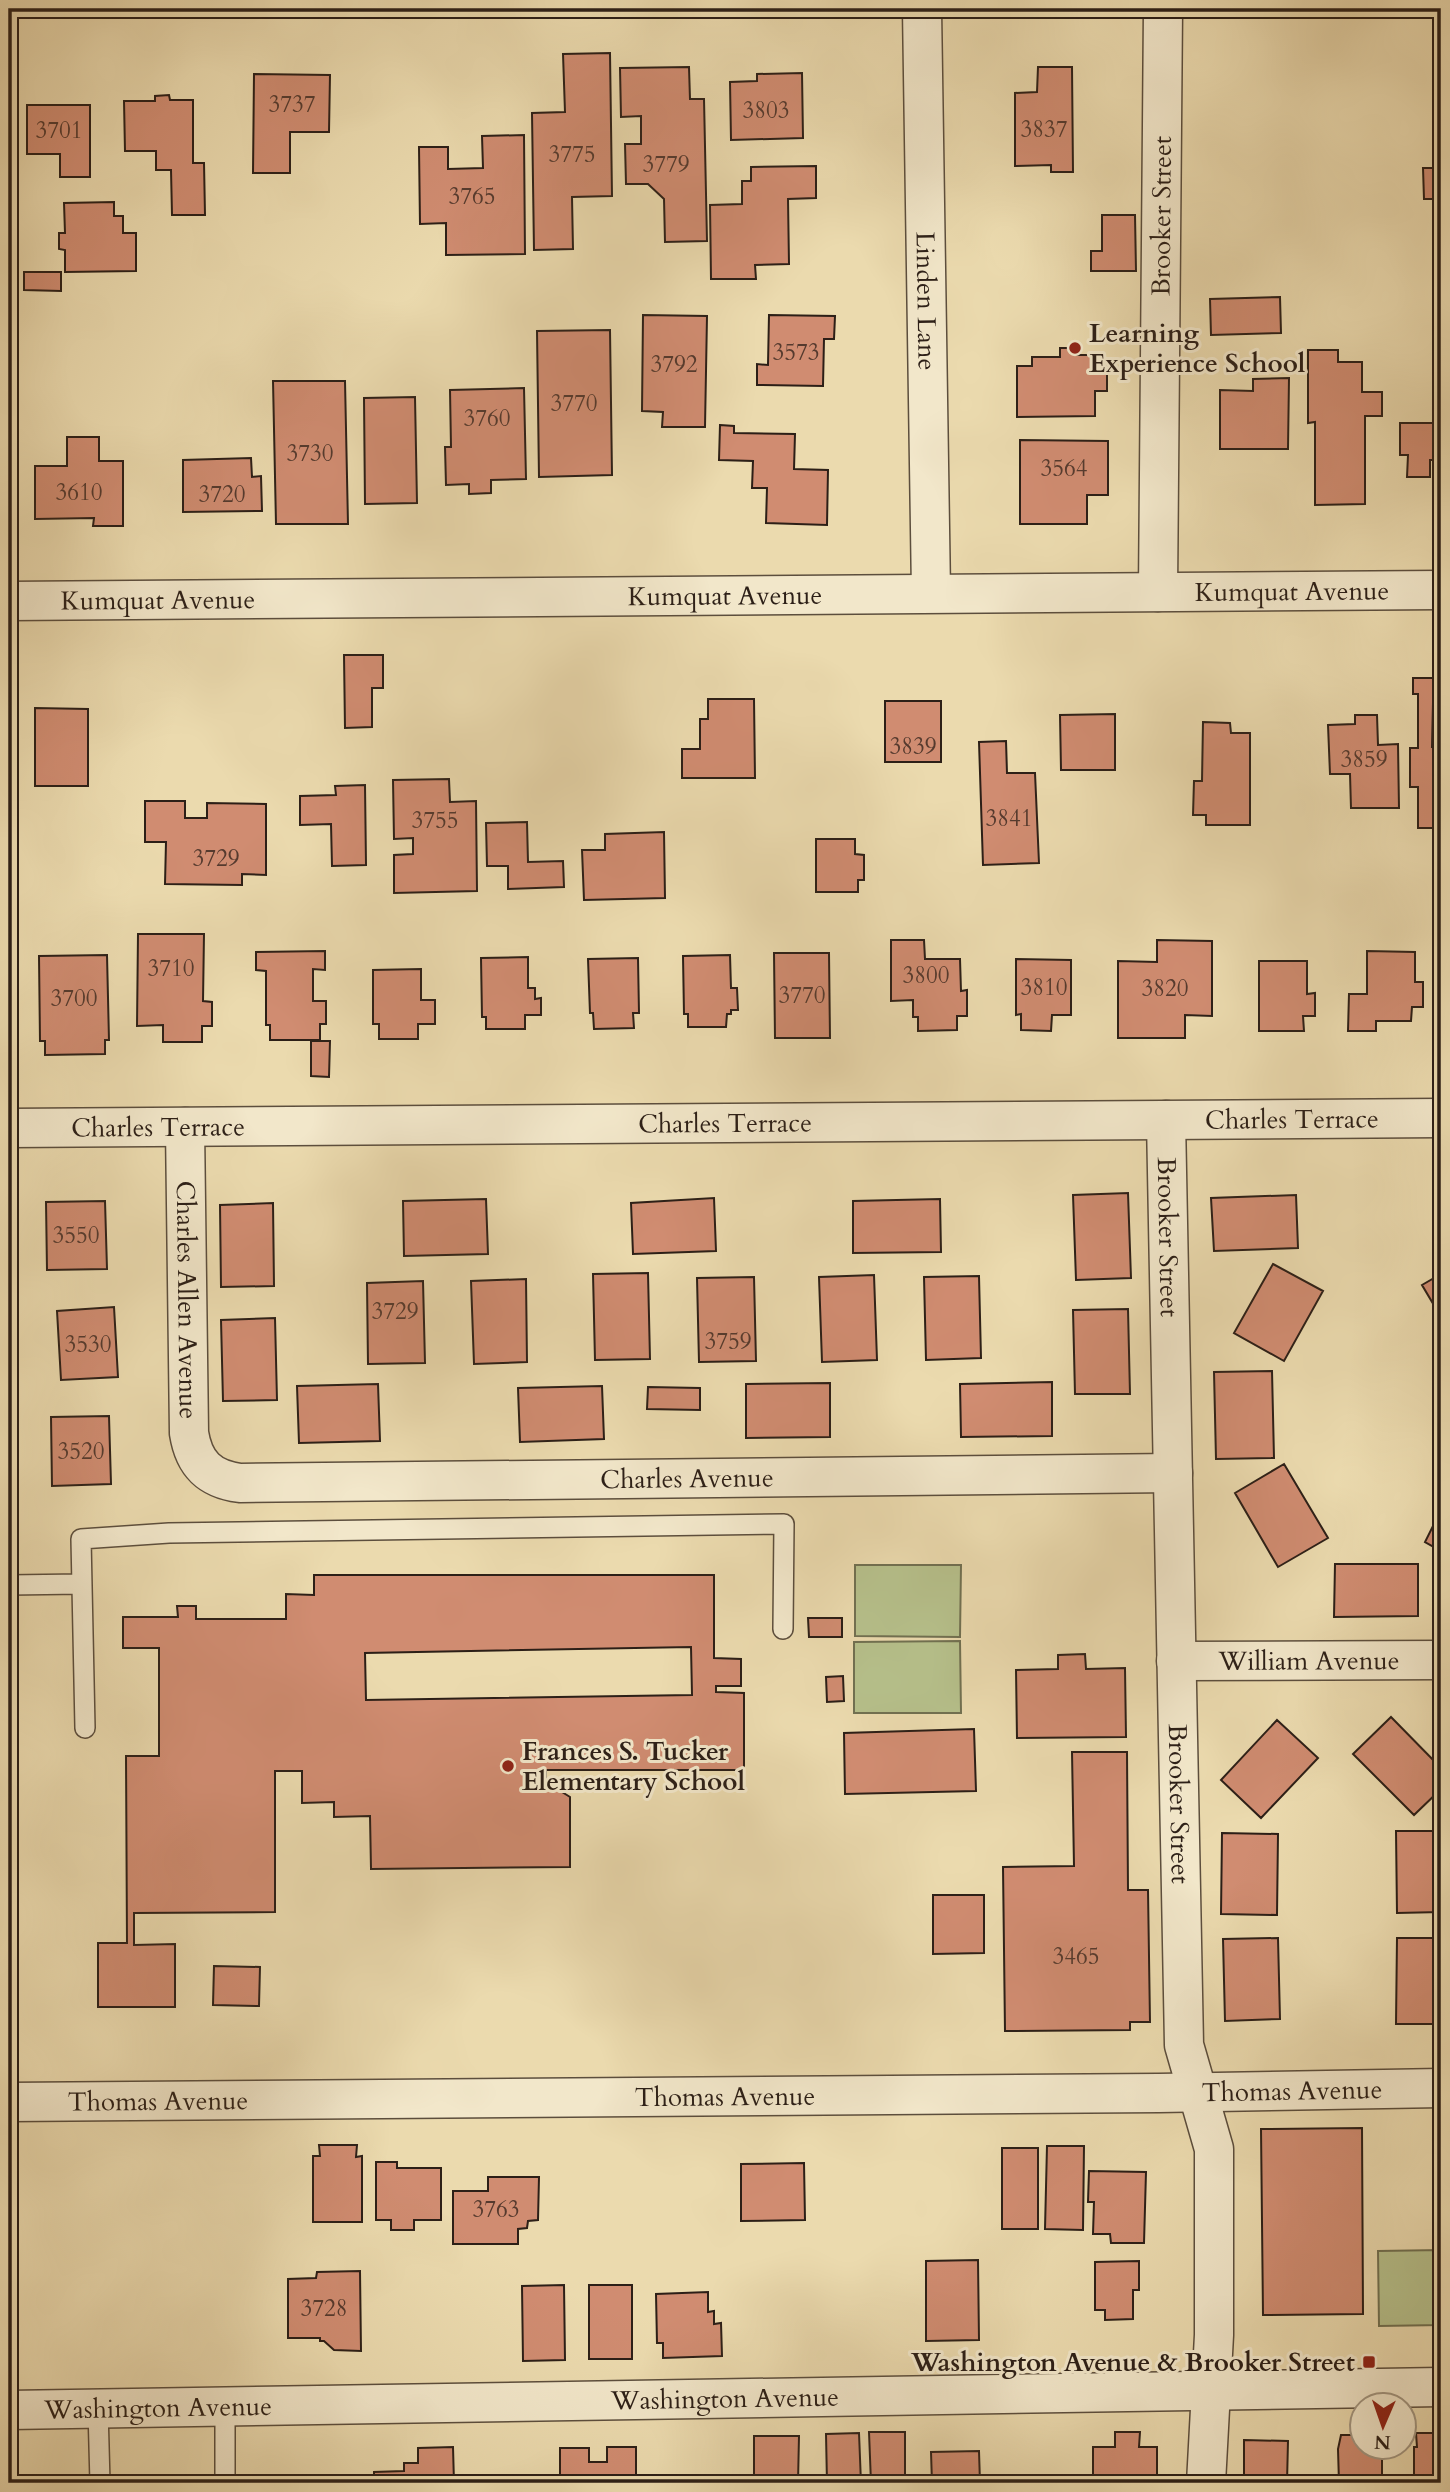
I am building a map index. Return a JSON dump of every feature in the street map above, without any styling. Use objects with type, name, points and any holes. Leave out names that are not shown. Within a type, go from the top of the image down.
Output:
[{"type":"street","name":"Linden Lane","points":[[922,9],[931,593]]},
{"type":"street","name":"Brooker Street","points":[[1158,592],[1163,9]]},
{"type":"street","name":"Kumquat Avenue","points":[[9,601],[1441,590]]},
{"type":"street","name":"Charles Terrace","points":[[9,1128],[1441,1118]]},
{"type":"street","name":"Brooker Street","points":[[1166,1120],[1184,2045],[1214,2149],[1214,2335],[1206,2483]]},
{"type":"street","name":"Charles Allen Avenue","points":[[185,1126],[189,1433],[196,1459],[204,1470]]},
{"type":"street","name":"Charles Avenue","points":[[204,1470],[227,1481],[240,1483],[1174,1474]]},
{"type":"street","name":"William Avenue","points":[[1176,1661],[1441,1660]]},
{"type":"street","name":"Thomas Avenue","points":[[9,2102],[1198,2093],[1441,2088]]},
{"type":"street","name":"Washington Avenue","points":[[9,2410],[1441,2387]]},
{"type":"lane","points":[[85,1728],[80,1539],[169,1533],[783,1524],[783,1629]]},
{"type":"lane","points":[[9,1585],[81,1584]]},
{"type":"lane","points":[[225,2406],[226,2483]]},
{"type":"lane","points":[[98,2409],[100,2483]]},
{"type":"green space","points":[[855,1565],[961,1565],[960,1637],[855,1636]]},
{"type":"green space","points":[[960,1641],[961,1713],[854,1713],[854,1642]]},
{"type":"green space","points":[[1441,2250],[1441,2325],[1379,2326],[1378,2251]]},
{"type":"building","points":[[610,53],[612,196],[572,197],[573,249],[534,250],[532,113],[565,112],[563,54]]},
{"type":"building","points":[[689,67],[690,99],[704,99],[707,241],[665,242],[664,199],[648,184],[626,184],[625,144],[641,144],[641,116],[621,117],[620,68]]},
{"type":"building","points":[[1038,67],[1072,67],[1073,172],[1051,172],[1051,165],[1015,166],[1015,93],[1037,92]]},
{"type":"building","points":[[802,73],[803,138],[731,140],[730,82],[757,81],[757,74]]},
{"type":"building","points":[[254,74],[330,75],[329,132],[290,132],[290,173],[253,173]]},
{"type":"building","points":[[169,95],[170,100],[193,100],[193,163],[204,163],[205,215],[172,215],[171,170],[156,170],[156,151],[125,151],[124,101],[155,101],[155,96]]},
{"type":"building","points":[[27,105],[90,105],[90,177],[60,177],[60,154],[27,154]]},
{"type":"building","points":[[524,135],[525,254],[446,255],[446,223],[420,224],[419,147],[448,147],[448,169],[483,168],[482,136]]},
{"type":"building","points":[[816,166],[816,198],[788,199],[789,264],[755,265],[756,279],[711,279],[710,205],[742,204],[742,181],[751,181],[751,167]]},
{"type":"building","points":[[1423,168],[1441,168],[1441,199],[1424,199]]},
{"type":"building","points":[[114,202],[114,216],[123,216],[123,233],[136,233],[136,271],[65,272],[65,250],[59,249],[59,233],[65,233],[64,203]]},
{"type":"building","points":[[1102,215],[1135,215],[1136,271],[1091,271],[1091,251],[1102,251]]},
{"type":"building","points":[[24,272],[61,272],[61,291],[24,290]]},
{"type":"building","points":[[1280,297],[1281,333],[1211,335],[1210,299]]},
{"type":"building","points":[[643,315],[707,316],[705,427],[662,427],[663,412],[642,411]]},
{"type":"building","points":[[769,315],[835,316],[834,339],[824,339],[823,386],[757,385],[757,364],[768,365]]},
{"type":"building","points":[[610,330],[612,475],[539,477],[537,331]]},
{"type":"building","points":[[1060,348],[1077,348],[1077,355],[1094,355],[1095,366],[1107,366],[1107,391],[1095,391],[1095,416],[1017,417],[1017,366],[1032,366],[1032,357],[1060,357]]},
{"type":"building","points":[[1308,350],[1338,350],[1338,362],[1362,362],[1362,392],[1382,392],[1382,416],[1365,416],[1365,504],[1315,505],[1315,422],[1308,423]]},
{"type":"building","points":[[1289,378],[1288,449],[1220,449],[1220,390],[1253,391],[1253,379]]},
{"type":"building","points":[[273,381],[345,381],[348,524],[276,524]]},
{"type":"building","points":[[524,388],[526,479],[491,480],[491,493],[469,494],[469,484],[446,485],[445,447],[451,447],[450,390]]},
{"type":"building","points":[[415,397],[417,503],[365,504],[364,398]]},
{"type":"building","points":[[1400,423],[1441,423],[1441,460],[1430,460],[1430,477],[1407,477],[1408,455],[1400,455]]},
{"type":"building","points":[[720,425],[734,426],[734,433],[795,434],[794,469],[828,470],[827,525],[766,523],[767,488],[752,488],[753,461],[719,460]]},
{"type":"building","points":[[67,437],[99,437],[99,461],[123,461],[123,526],[93,526],[94,518],[35,519],[35,466],[67,466]]},
{"type":"building","points":[[1020,440],[1108,441],[1108,495],[1087,495],[1087,524],[1020,524]]},
{"type":"building","points":[[251,458],[252,477],[261,476],[262,511],[183,512],[183,460]]},
{"type":"building","points":[[344,655],[383,655],[383,688],[372,688],[372,727],[345,728]]},
{"type":"building","points":[[1413,678],[1441,678],[1441,703],[1433,703],[1432,747],[1441,747],[1441,828],[1418,828],[1418,787],[1410,787],[1410,748],[1418,748],[1418,694],[1413,694]]},
{"type":"building","points":[[708,699],[754,699],[755,778],[682,778],[682,749],[700,749],[700,719],[708,719]]},
{"type":"building","points":[[885,701],[941,701],[941,762],[885,762]]},
{"type":"building","points":[[35,708],[88,709],[88,786],[35,786]]},
{"type":"building","points":[[1115,714],[1115,770],[1061,770],[1060,715]]},
{"type":"building","points":[[1355,715],[1377,715],[1378,745],[1398,744],[1399,808],[1351,808],[1350,774],[1330,774],[1328,725],[1355,724]]},
{"type":"building","points":[[1203,722],[1230,723],[1231,733],[1250,733],[1250,825],[1206,825],[1206,815],[1193,815],[1194,781],[1202,781]]},
{"type":"building","points":[[1006,741],[1007,773],[1035,773],[1039,863],[983,865],[979,742]]},
{"type":"building","points":[[449,779],[450,802],[476,801],[477,891],[394,893],[394,855],[413,854],[413,838],[394,839],[393,780]]},
{"type":"building","points":[[365,785],[366,865],[332,866],[331,824],[300,825],[300,796],[336,795],[335,786]]},
{"type":"building","points":[[145,801],[185,801],[185,818],[207,818],[207,803],[266,804],[266,875],[242,874],[242,885],[165,884],[166,842],[145,842]]},
{"type":"building","points":[[527,822],[528,862],[563,861],[564,887],[508,889],[508,866],[487,866],[486,823]]},
{"type":"building","points":[[664,832],[665,898],[584,900],[582,850],[605,850],[605,834]]},
{"type":"building","points":[[816,839],[855,839],[855,854],[864,855],[864,880],[858,880],[858,892],[816,892]]},
{"type":"building","points":[[138,934],[204,934],[203,1001],[212,1002],[212,1026],[202,1026],[202,1042],[163,1042],[163,1025],[137,1026]]},
{"type":"building","points":[[891,940],[924,940],[925,959],[960,959],[961,991],[967,990],[967,1016],[957,1016],[957,1030],[918,1031],[918,1017],[913,1017],[913,1000],[891,1001]]},
{"type":"building","points":[[1157,940],[1212,941],[1212,1016],[1185,1015],[1185,1038],[1118,1038],[1118,961],[1157,962]]},
{"type":"building","points":[[325,951],[325,970],[313,969],[313,1001],[326,1001],[326,1024],[320,1024],[320,1040],[270,1040],[270,1025],[266,1025],[266,971],[256,970],[256,952]]},
{"type":"building","points":[[1367,951],[1415,952],[1415,982],[1423,982],[1423,1007],[1412,1007],[1411,1021],[1376,1021],[1376,1031],[1348,1031],[1349,994],[1367,994]]},
{"type":"building","points":[[774,953],[829,953],[830,1038],[775,1038]]},
{"type":"building","points":[[107,955],[109,1040],[105,1040],[105,1054],[45,1055],[45,1041],[40,1041],[39,956]]},
{"type":"building","points":[[730,955],[731,988],[737,988],[738,1010],[731,1010],[731,1014],[727,1014],[726,1027],[688,1027],[688,1014],[684,1014],[683,956]]},
{"type":"building","points":[[528,957],[528,988],[535,988],[535,999],[541,998],[541,1015],[525,1015],[525,1029],[486,1029],[486,1017],[482,1017],[481,958]]},
{"type":"building","points":[[638,958],[639,1013],[633,1013],[634,1028],[594,1029],[593,1013],[590,1013],[588,959]]},
{"type":"building","points":[[1016,959],[1071,960],[1071,1015],[1052,1015],[1051,1031],[1021,1030],[1021,1014],[1016,1015]]},
{"type":"building","points":[[1259,961],[1307,961],[1307,994],[1315,993],[1315,1016],[1303,1016],[1304,1031],[1259,1031]]},
{"type":"building","points":[[421,969],[421,1000],[435,1000],[435,1024],[418,1024],[418,1039],[379,1039],[379,1024],[373,1024],[373,970]]},
{"type":"building","points":[[311,1041],[330,1041],[329,1077],[311,1076]]},
{"type":"building","points":[[1128,1193],[1131,1278],[1076,1280],[1073,1195]]},
{"type":"building","points":[[1296,1195],[1298,1248],[1214,1251],[1211,1198]]},
{"type":"building","points":[[714,1198],[716,1251],[633,1254],[631,1203]]},
{"type":"building","points":[[486,1199],[488,1254],[404,1256],[403,1201]]},
{"type":"building","points":[[940,1199],[941,1252],[853,1253],[853,1201]]},
{"type":"building","points":[[105,1201],[107,1269],[47,1270],[46,1202]]},
{"type":"building","points":[[273,1203],[274,1286],[221,1287],[220,1205]]},
{"type":"building","points":[[1273,1264],[1323,1291],[1284,1361],[1234,1333]]},
{"type":"building","points":[[648,1273],[650,1359],[595,1360],[593,1274]]},
{"type":"building","points":[[1441,1274],[1441,1317],[1422,1285]]},
{"type":"building","points":[[874,1275],[877,1360],[822,1362],[819,1277]]},
{"type":"building","points":[[979,1276],[981,1358],[926,1360],[924,1277]]},
{"type":"building","points":[[754,1277],[756,1361],[699,1362],[697,1278]]},
{"type":"building","points":[[526,1279],[527,1362],[474,1364],[471,1281]]},
{"type":"building","points":[[423,1281],[425,1363],[368,1364],[367,1283]]},
{"type":"building","points":[[114,1307],[118,1377],[61,1380],[57,1311]]},
{"type":"building","points":[[1128,1309],[1130,1394],[1075,1394],[1073,1310]]},
{"type":"building","points":[[275,1318],[277,1400],[223,1401],[221,1320]]},
{"type":"building","points":[[1272,1371],[1274,1458],[1216,1459],[1214,1372]]},
{"type":"building","points":[[1052,1382],[1052,1436],[961,1437],[960,1384]]},
{"type":"building","points":[[830,1383],[830,1437],[746,1438],[746,1384]]},
{"type":"building","points":[[378,1384],[380,1441],[299,1443],[297,1386]]},
{"type":"building","points":[[602,1386],[604,1439],[520,1442],[518,1388]]},
{"type":"building","points":[[648,1387],[700,1388],[700,1410],[647,1409]]},
{"type":"building","points":[[109,1416],[111,1484],[52,1486],[51,1417]]},
{"type":"building","points":[[1284,1464],[1328,1538],[1278,1567],[1235,1493]]},
{"type":"building","points":[[1441,1510],[1441,1551],[1425,1542]]},
{"type":"building","points":[[1335,1564],[1418,1564],[1418,1616],[1334,1617]]},
{"type":"building","points":[[314,1575],[714,1575],[714,1658],[741,1659],[741,1686],[716,1686],[716,1692],[744,1693],[744,1770],[546,1770],[546,1782],[570,1797],[570,1867],[371,1869],[370,1816],[334,1817],[334,1802],[302,1803],[302,1771],[275,1771],[275,1912],[134,1913],[134,1945],[175,1944],[175,2007],[98,2007],[98,1943],[127,1943],[126,1756],[159,1756],[159,1648],[123,1648],[123,1617],[178,1617],[177,1606],[196,1606],[196,1619],[286,1619],[286,1594],[314,1595]],"holes":[[[691,1647],[692,1695],[366,1700],[365,1653]]]},
{"type":"building","points":[[808,1618],[842,1618],[842,1637],[809,1637]]},
{"type":"building","points":[[1085,1654],[1086,1669],[1125,1668],[1126,1737],[1017,1738],[1016,1670],[1058,1669],[1058,1655]]},
{"type":"building","points":[[843,1676],[844,1701],[827,1702],[826,1677]]},
{"type":"building","points":[[1391,1717],[1441,1768],[1441,1789],[1414,1815],[1353,1754]]},
{"type":"building","points":[[1277,1720],[1318,1758],[1261,1818],[1221,1780]]},
{"type":"building","points":[[974,1729],[976,1791],[845,1794],[844,1733]]},
{"type":"building","points":[[1072,1752],[1127,1752],[1128,1890],[1148,1890],[1150,2022],[1130,2022],[1130,2030],[1005,2031],[1003,1867],[1074,1866]]},
{"type":"building","points":[[1396,1831],[1441,1831],[1441,1912],[1397,1913]]},
{"type":"building","points":[[1222,1833],[1278,1834],[1277,1915],[1221,1914]]},
{"type":"building","points":[[933,1895],[984,1895],[984,1953],[933,1954]]},
{"type":"building","points":[[1278,1938],[1280,2019],[1225,2021],[1223,1939]]},
{"type":"building","points":[[1397,1938],[1441,1938],[1441,2024],[1396,2024]]},
{"type":"building","points":[[214,1966],[260,1967],[259,2006],[213,2005]]},
{"type":"building","points":[[1362,2128],[1363,2314],[1263,2315],[1261,2129]]},
{"type":"building","points":[[319,2145],[357,2145],[356,2157],[362,2156],[362,2222],[313,2222],[313,2156],[320,2156]]},
{"type":"building","points":[[1047,2146],[1084,2146],[1083,2230],[1045,2229]]},
{"type":"building","points":[[1002,2148],[1038,2148],[1038,2229],[1002,2229]]},
{"type":"building","points":[[376,2162],[397,2162],[397,2168],[441,2168],[441,2220],[414,2220],[414,2230],[391,2230],[391,2220],[376,2220]]},
{"type":"building","points":[[804,2163],[805,2220],[741,2221],[741,2164]]},
{"type":"building","points":[[1089,2171],[1146,2172],[1144,2243],[1111,2243],[1110,2234],[1093,2234],[1094,2202],[1088,2202]]},
{"type":"building","points":[[488,2177],[539,2177],[538,2220],[528,2221],[527,2228],[518,2229],[518,2244],[453,2244],[453,2191],[488,2191]]},
{"type":"building","points":[[978,2260],[979,2340],[926,2341],[926,2261]]},
{"type":"building","points":[[1139,2261],[1139,2290],[1133,2290],[1133,2319],[1105,2320],[1105,2310],[1095,2310],[1095,2262]]},
{"type":"building","points":[[360,2271],[361,2351],[334,2350],[324,2341],[320,2341],[320,2338],[288,2338],[288,2279],[316,2278],[317,2272]]},
{"type":"building","points":[[564,2285],[565,2360],[523,2361],[522,2286]]},
{"type":"building","points":[[589,2285],[632,2285],[632,2359],[589,2359]]},
{"type":"building","points":[[708,2292],[708,2312],[714,2311],[714,2324],[721,2323],[722,2356],[663,2358],[663,2343],[657,2343],[656,2294]]},
{"type":"building","points":[[869,2432],[905,2432],[905,2483],[871,2483]]},
{"type":"building","points":[[1115,2432],[1140,2432],[1139,2447],[1157,2447],[1157,2483],[1093,2483],[1093,2447],[1115,2447]]},
{"type":"building","points":[[859,2433],[861,2483],[827,2483],[826,2434]]},
{"type":"building","points":[[1418,2433],[1441,2433],[1441,2483],[1414,2483],[1414,2460],[1418,2460]]},
{"type":"building","points":[[1341,2435],[1348,2435],[1348,2460],[1382,2460],[1382,2483],[1339,2483],[1338,2449]]},
{"type":"building","points":[[754,2436],[799,2436],[798,2483],[754,2483]]},
{"type":"building","points":[[1244,2440],[1288,2441],[1287,2483],[1244,2483]]},
{"type":"building","points":[[453,2447],[454,2483],[374,2483],[374,2472],[404,2471],[404,2463],[418,2463],[418,2448]]},
{"type":"building","points":[[607,2447],[636,2447],[636,2483],[560,2483],[560,2448],[589,2448],[589,2462],[607,2462]]},
{"type":"building","points":[[979,2451],[980,2483],[932,2483],[931,2452]]},
{"type":"place","name":"Learning Experience School","points":[[1075,348]]},
{"type":"place","name":"Frances S. Tucker Elementary School","points":[[508,1766]]},
{"type":"place","name":"Washington Avenue & Brooker Street","points":[[1369,2362]]}]
